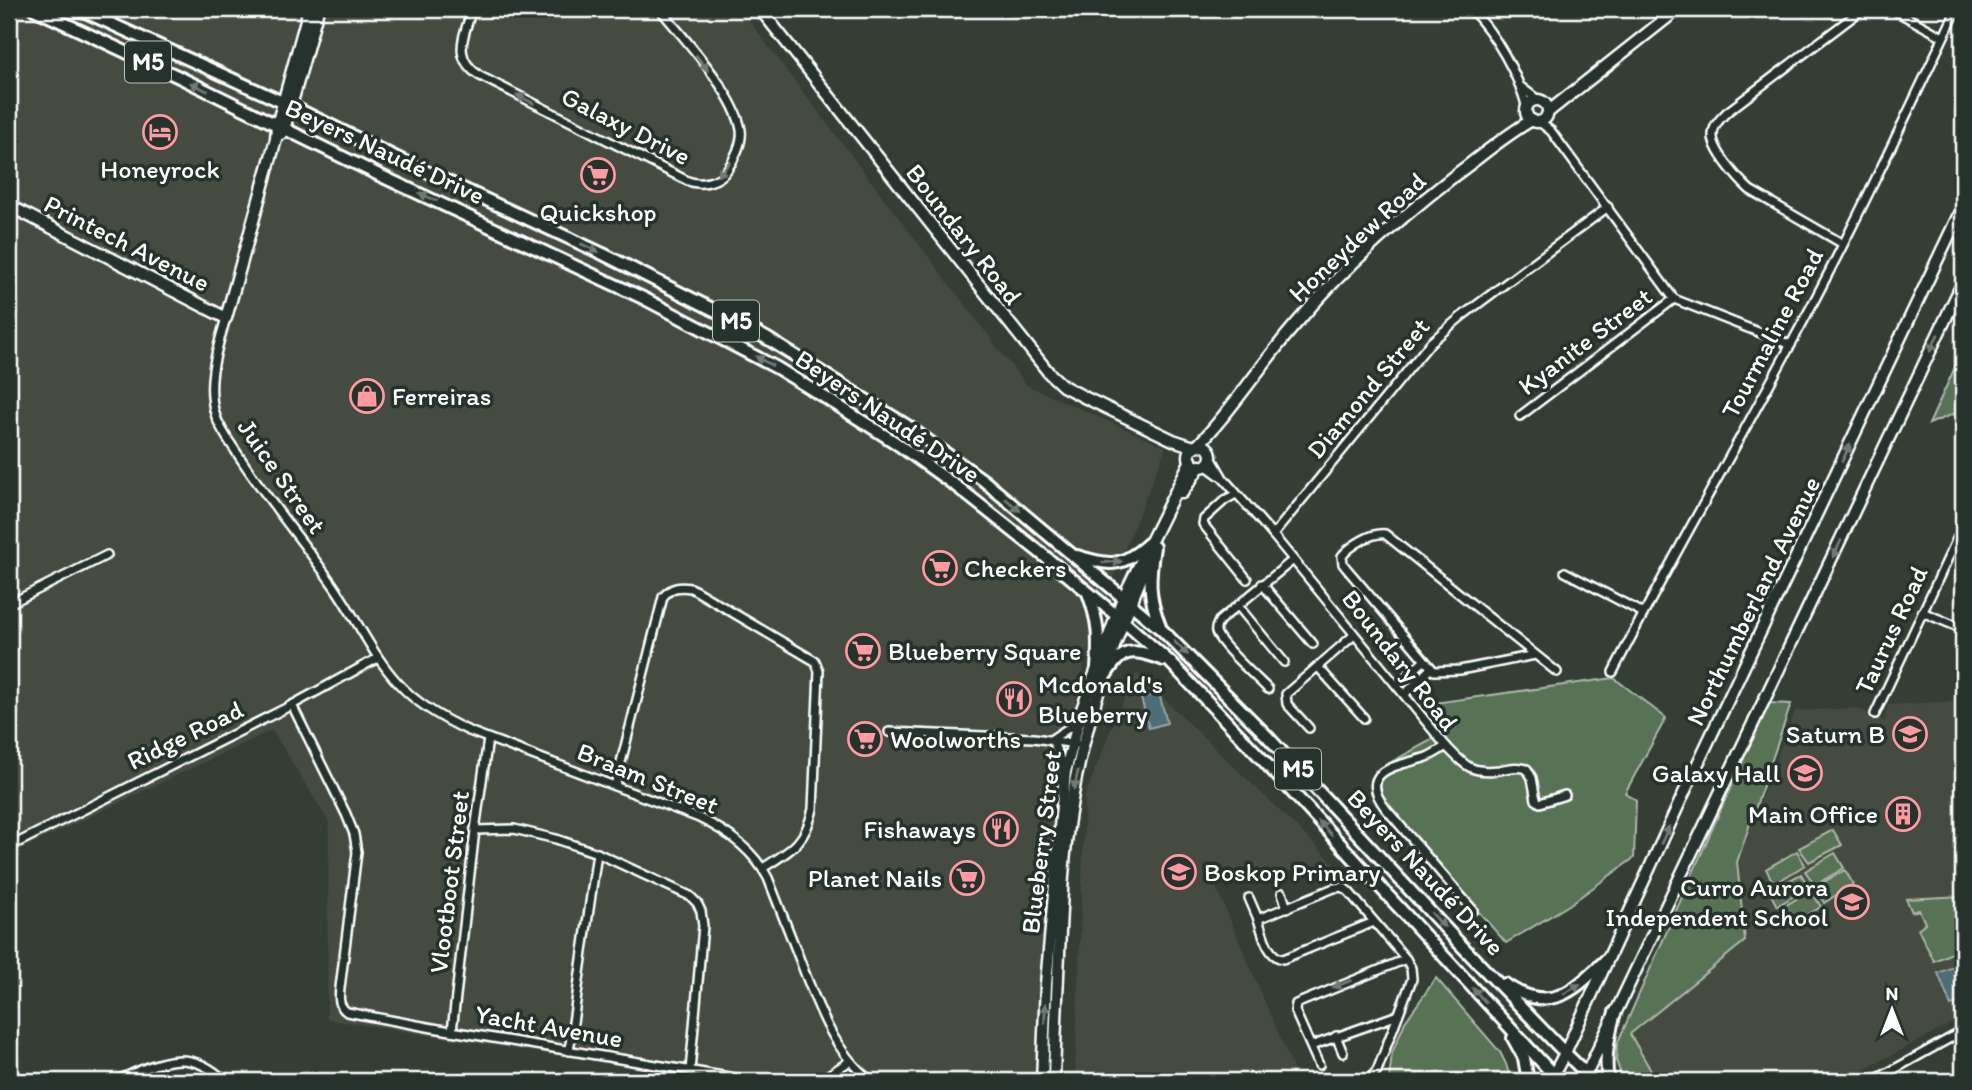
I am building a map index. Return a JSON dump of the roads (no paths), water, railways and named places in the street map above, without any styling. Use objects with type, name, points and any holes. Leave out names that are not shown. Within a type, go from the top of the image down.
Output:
[{"type":"main road","name":"Beyers Naudé Drive","points":[[34,9],[643,298],[777,368],[896,443],[960,489],[1120,618],[1170,662],[1501,1018],[1554,1079]]},
{"type":"main road","name":"Beyers Naudé Drive","points":[[79,9],[287,104],[729,317],[926,439],[983,480],[1162,630],[1259,727],[1588,1079]]},
{"type":"main road","points":[[1071,554],[1101,563],[1116,564],[1151,545]]},
{"type":"main road","points":[[1151,545],[1150,597],[1162,630]]},
{"type":"main road","points":[[1086,590],[1097,616],[1097,668]]},
{"type":"main road","points":[[1100,684],[1116,660],[1132,652],[1146,653],[1170,662]]},
{"type":"main road","points":[[1488,972],[1511,989],[1532,997],[1552,998],[1571,991],[1607,959]]},
{"type":"main road","points":[[1608,1081],[1607,1052],[1615,1012]]},
{"type":"main road","points":[[1501,1018],[1524,1058],[1528,1081]]},
{"type":"street","name":"Juice Street","points":[[309,9],[281,127],[226,318],[213,373],[212,394],[216,417],[228,440],[333,584],[378,658]]},
{"type":"street","name":"Juice Street","points":[[287,104],[318,9]]},
{"type":"street","name":"Galaxy Drive","points":[[472,9],[461,51],[470,69],[688,181],[711,181],[727,170],[741,141],[741,130],[730,100],[660,9]]},
{"type":"street","name":"Boundary Road","points":[[760,9],[1055,380],[1173,440],[1223,478],[1447,746],[1430,755],[1383,771],[1377,778],[1376,790],[1380,802],[1473,910]]},
{"type":"street","points":[[1471,9],[1495,41],[1536,115],[1551,131],[1674,299],[1791,345]]},
{"type":"street","name":"Honeydew Road","points":[[1196,446],[1221,421],[1296,323],[1357,258],[1423,200],[1511,133],[1570,93],[1678,9]]},
{"type":"street","points":[[1843,244],[1768,202],[1740,182],[1717,149],[1713,135],[1715,126],[1727,112],[1863,9]]},
{"type":"street","points":[[1892,9],[1943,37]]},
{"type":"street","name":"Tourmaline Road","points":[[1614,672],[1643,613],[1791,345],[1957,9]]},
{"type":"street","points":[[1521,86],[1547,107],[1536,115]]},
{"type":"street","name":"Honeydew Road","points":[[1540,100],[1570,93]]},
{"type":"street","points":[[1536,115],[1530,103],[1540,100]]},
{"type":"street","name":"Printech Avenue","points":[[9,206],[226,318]]},
{"type":"street","name":"Northumberland Avenue","points":[[1554,1079],[1607,959],[1963,206]]},
{"type":"street","name":"Diamond Street","points":[[1273,535],[1431,342],[1608,207]]},
{"type":"street","name":"Northumberland Avenue","points":[[1588,1079],[1615,1012],[1963,282]]},
{"type":"street","name":"Kyanite Street","points":[[1520,416],[1674,299]]},
{"type":"street","name":"Honeydew Road","points":[[1120,618],[1151,545],[1221,421]]},
{"type":"street","name":"Boundary Road","points":[[1173,440],[1205,446],[1201,460]]},
{"type":"street","points":[[1196,446],[1190,452],[1201,460]]},
{"type":"street","points":[[1236,494],[1204,519],[1203,524],[1247,579]]},
{"type":"street","name":"Taurus Road","points":[[1875,714],[1963,526]]},
{"type":"street","points":[[1535,655],[1460,670],[1439,672],[1430,669],[1343,564],[1342,556],[1348,549],[1382,533],[1557,672]]},
{"type":"street","points":[[9,604],[107,555]]},
{"type":"street","points":[[1268,690],[1217,634],[1216,628],[1219,621],[1293,560]]},
{"type":"street","points":[[1565,572],[1643,613]]},
{"type":"street","points":[[1262,584],[1313,644]]},
{"type":"street","points":[[615,786],[663,597],[675,588],[691,588],[808,657],[817,665],[819,671],[811,817],[806,834],[799,843],[763,868]]},
{"type":"street","points":[[1238,606],[1284,662]]},
{"type":"street","points":[[1922,612],[1963,629]]},
{"type":"street","name":"Blueberry Street","points":[[1054,1081],[1064,869],[1082,709],[1120,618]]},
{"type":"street","name":"Blueberry Street","points":[[1042,1081],[1046,984],[1065,772],[1079,744],[1120,618]]},
{"type":"street","points":[[1310,728],[1287,704],[1286,694],[1354,635]]},
{"type":"street","name":"Ridge Road","points":[[9,846],[292,705],[378,658]]},
{"type":"street","name":"Braam Street","points":[[378,658],[400,684],[422,704],[447,721],[713,825],[740,843],[763,868],[768,878],[829,1028],[850,1061],[871,1081]]},
{"type":"street","points":[[1396,685],[1424,661]]},
{"type":"street","points":[[1318,667],[1364,718]]},
{"type":"street","points":[[1405,694],[1430,669]]},
{"type":"street","name":"Yacht Avenue","points":[[292,705],[346,814],[358,852],[340,988],[340,1006],[347,1012],[753,1081]]},
{"type":"street","points":[[1052,739],[1070,727],[1082,709]]},
{"type":"street","points":[[889,732],[1052,739],[1079,744]]},
{"type":"street","name":"Vlootboot Street","points":[[452,1031],[488,739]]},
{"type":"street","points":[[1052,739],[1065,772]]},
{"type":"street","points":[[1447,746],[1462,763],[1474,769],[1527,769],[1532,778],[1536,800],[1541,803],[1565,795]]},
{"type":"street","points":[[475,830],[514,829],[556,839],[597,853],[679,890],[697,903],[704,926],[690,1071]]},
{"type":"street","points":[[569,1051],[597,853]]},
{"type":"street","points":[[1258,919],[1334,888],[1343,887],[1406,959],[1411,968],[1412,979],[1377,1072],[1367,1081]]},
{"type":"street","points":[[1282,893],[1287,908]]},
{"type":"street","points":[[1250,898],[1271,953],[1283,959],[1374,922]]},
{"type":"street","points":[[1319,1065],[1295,1011],[1296,1004],[1406,959]]},
{"type":"street","points":[[1311,1045],[1398,1015]]},
{"type":"street","points":[[1873,1081],[1886,1078],[1963,1031]]},
{"type":"street","points":[[1336,1035],[1343,1053]]},
{"type":"street","points":[[116,1081],[162,1062],[177,1060],[208,1068],[225,1081]]},
{"type":"street","points":[[819,1081],[850,1061]]},
{"type":"water","points":[[1159,693],[1167,723],[1149,728],[1141,698]]},
{"type":"water","points":[[1963,963],[1963,1000],[1951,1006],[1938,973]]},
{"type":"place","name":"Honeyrock","points":[[160,132]]},
{"type":"place","name":"Quickshop","points":[[598,175]]},
{"type":"place","name":"Ferreiras","points":[[367,396]]},
{"type":"place","name":"Checkers","points":[[940,568]]},
{"type":"place","name":"Blueberry Square","points":[[863,651]]},
{"type":"place","name":"Mcdonald's Blueberry","points":[[1014,699]]},
{"type":"place","name":"Saturn B","points":[[1910,734]]},
{"type":"place","name":"Woolworths","points":[[865,739]]},
{"type":"place","name":"Galaxy Hall","points":[[1805,773]]},
{"type":"place","name":"Main Office","points":[[1903,814]]},
{"type":"place","name":"Fishaways","points":[[1001,829]]},
{"type":"place","name":"Boskop Primary","points":[[1179,872]]},
{"type":"place","name":"Planet Nails","points":[[967,878]]},
{"type":"place","name":"Curro Aurora Independent School","points":[[1852,902]]}]
